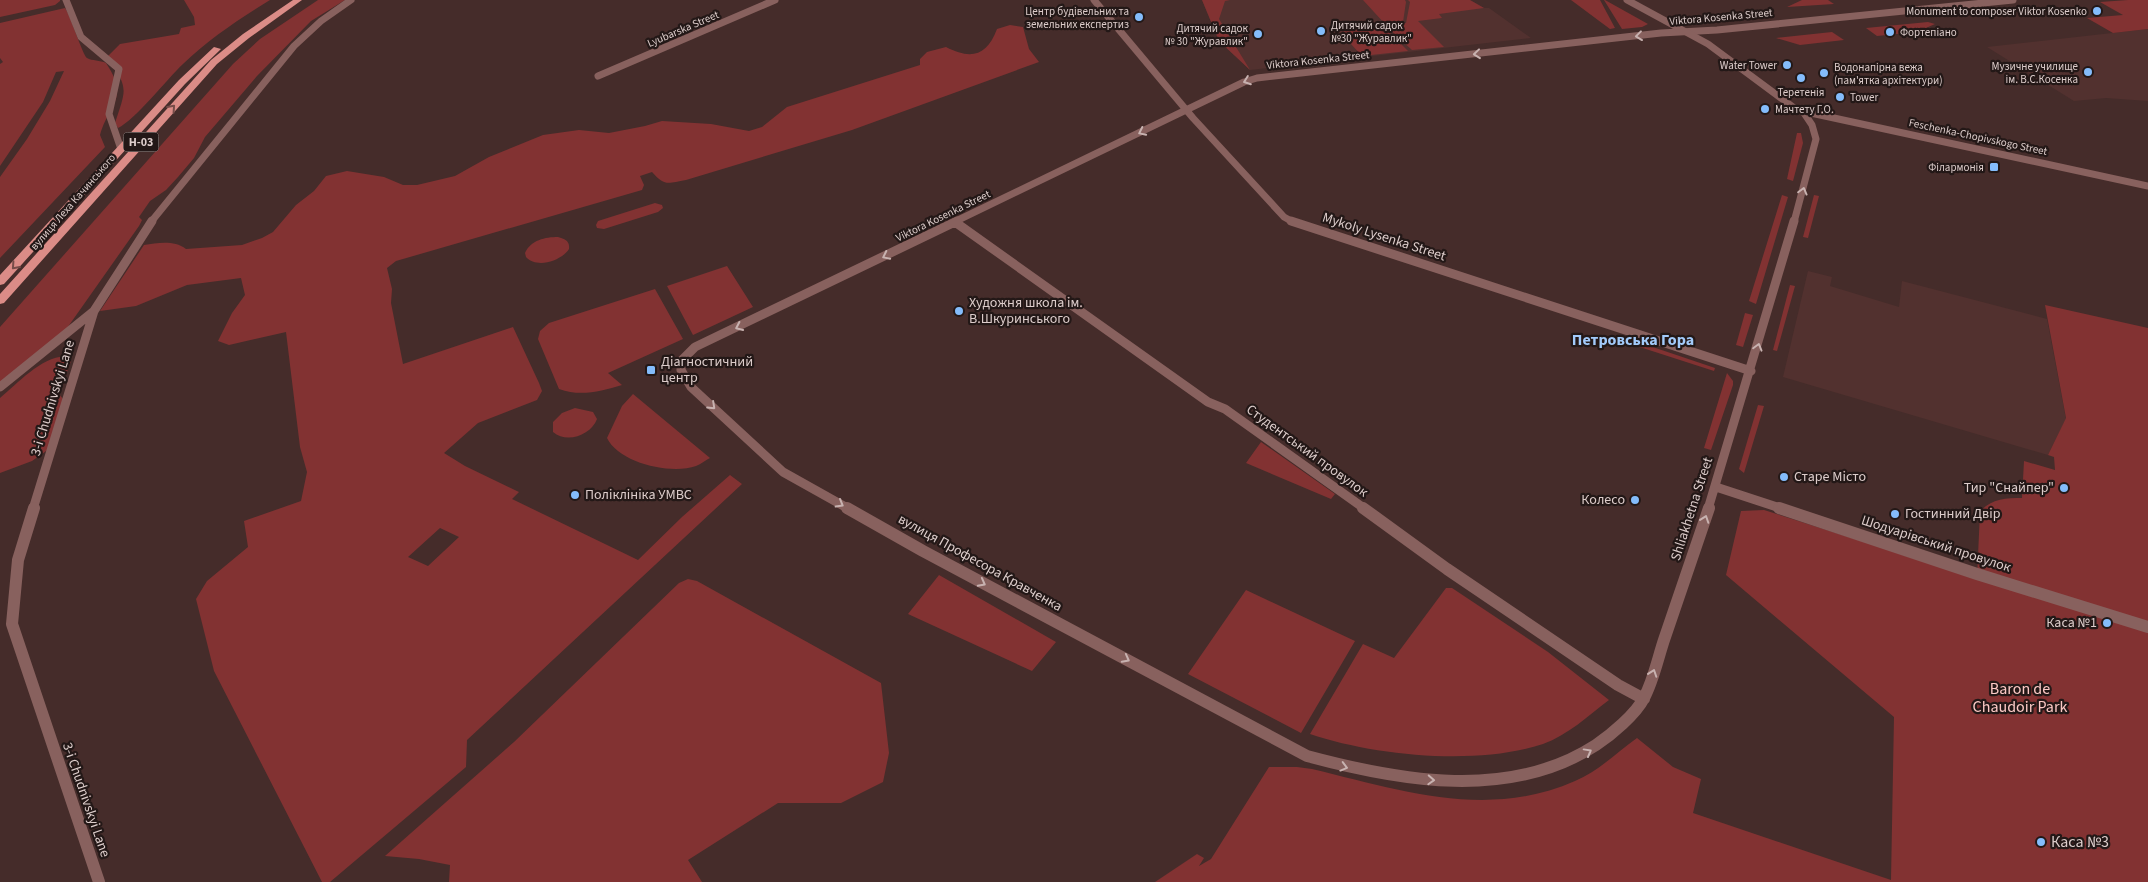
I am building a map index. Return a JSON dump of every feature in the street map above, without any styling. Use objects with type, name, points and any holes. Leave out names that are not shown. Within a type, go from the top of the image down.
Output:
[{"type":"main road","name":"вулиця Леха Качинського","points":[[0,282],[201,63],[234,35],[286,0]]},
{"type":"main road","name":"вулиця Леха Качинського","points":[[0,301],[214,62],[251,32],[298,0]]},
{"type":"street","points":[[66,0],[81,37],[119,69],[109,114],[120,150]]},
{"type":"street","name":"3-i Chudnivskyi Lane","points":[[99,882],[12,624],[18,560],[94,311],[152,220],[269,75],[294,46],[321,21],[351,0]]},
{"type":"street","name":"Lyubarska Street","points":[[598,76],[775,0]]},
{"type":"street","name":"Mykoly Lysenka Street","points":[[1094,0],[1186,110],[1278,212],[1293,222],[1751,371]]},
{"type":"street","points":[[1628,0],[1708,44],[1775,95],[1804,113]]},
{"type":"street","name":"Viktora Kosenka Street","points":[[685,354],[1244,82],[1257,78],[1688,32],[2013,0]]},
{"type":"street","name":"Feschenka-Chopivskogo Street","points":[[1804,113],[1839,118],[2148,186]]},
{"type":"street","name":"Shliakhetna Street","points":[[1307,756],[1353,770],[1428,780],[1480,782],[1516,777],[1559,766],[1592,750],[1617,733],[1632,717],[1644,699],[1716,487],[1802,193],[1816,140],[1812,125],[1804,113]]},
{"type":"street","name":"Студентський провулок","points":[[955,222],[1208,402],[1225,409],[1252,428],[1447,569],[1618,685],[1644,699]]},
{"type":"street","points":[[0,387],[94,311]]},
{"type":"street","name":"вулиця Професора Кравченка","points":[[685,354],[679,367],[681,374],[691,387],[783,472],[923,551],[1307,756]]},
{"type":"street","name":"Шодуарівський провулок","points":[[1716,487],[1977,574],[2148,627]]},
{"type":"shaded area","name":"Дитячий садок №30 \"Журавлик\"","points":[[1202,0],[1470,0],[1484,8],[1489,8],[1531,38],[1250,70],[1219,41]]},
{"type":"shaded area","name":"Музичне училище ім. В.С.Косенка","points":[[2148,29],[2148,101],[2106,98],[2074,101],[1987,47]]},
{"type":"shaded area","points":[[1808,271],[1832,277],[1830,286],[1899,307],[1902,281],[2047,319],[2066,419],[2048,455],[1783,377]]},
{"type":"green space","points":[[0,0],[60,1],[55,5],[0,17]]},
{"type":"green space","points":[[184,0],[270,0],[203,46],[176,71],[133,117],[118,128],[115,123],[122,102],[124,88],[108,56],[120,44],[179,34],[181,28],[195,25],[194,17]]},
{"type":"green space","points":[[318,0],[345,0],[311,21],[257,76],[205,137],[194,158],[178,177],[166,190],[150,201],[139,217],[142,220],[139,226],[65,331],[0,386],[0,327],[233,64],[260,39]]},
{"type":"green space","points":[[1202,0],[1230,0],[1225,1],[1219,19],[1250,70],[1219,41]]},
{"type":"green space","points":[[1363,0],[1405,0],[1403,22],[1385,24]]},
{"type":"green space","points":[[1408,0],[1470,0],[1484,8],[1439,14],[1442,18],[1418,21],[1444,47],[1412,50],[1386,26],[1406,23],[1410,2]]},
{"type":"green space","points":[[1571,0],[1600,0],[1615,28],[1610,29]]},
{"type":"green space","points":[[1604,0],[1648,24],[1642,27],[1622,29]]},
{"type":"green space","points":[[1802,0],[1828,0],[1834,4],[1787,7]]},
{"type":"green space","points":[[2148,0],[2148,29],[2113,33],[2087,18],[2123,15],[2100,2]]},
{"type":"green space","points":[[65,8],[85,56],[89,59],[106,63],[116,85],[117,93],[115,100],[100,135],[105,147],[0,258],[0,177],[27,139],[50,101],[64,71],[56,72],[43,102],[0,166],[0,64],[3,62],[0,58],[0,23]]},
{"type":"green space","points":[[1928,22],[1935,24],[1917,32],[1877,36],[1866,28]]},
{"type":"green space","points":[[1010,25],[1023,27],[1029,49],[1039,62],[852,130],[686,180],[667,183],[660,180],[652,172],[640,176],[644,185],[642,190],[396,261],[387,268],[392,289],[391,303],[403,364],[513,327],[542,391],[537,400],[478,423],[444,453],[465,466],[519,492],[512,499],[638,560],[682,517],[730,475],[742,484],[467,740],[466,767],[330,882],[322,882],[214,671],[196,599],[207,581],[248,547],[244,521],[301,501],[307,472],[300,447],[286,332],[229,345],[218,341],[232,313],[245,295],[241,278],[187,285],[136,306],[100,311],[144,245],[171,243],[186,249],[242,245],[262,238],[273,232],[296,205],[314,191],[326,176],[347,171],[384,177],[403,185],[417,185],[455,176],[489,157],[543,135],[579,130],[609,133],[662,121],[711,124],[749,131],[762,127],[787,107],[920,65],[920,59],[927,52],[946,47],[963,53],[977,53],[988,45],[997,29]],"holes":[[[440,528],[459,537],[428,566],[408,557]]]},
{"type":"green space","points":[[1383,26],[1408,51],[1362,56],[1340,32]]},
{"type":"green space","points":[[1832,32],[1844,40],[1800,45],[1776,38]]},
{"type":"green space","points":[[1797,133],[1801,133],[1803,143],[1793,181],[1787,179]]},
{"type":"green space","points":[[1782,195],[1788,197],[1756,304],[1749,301]]},
{"type":"green space","points":[[1814,195],[1819,196],[1808,238],[1803,237]]},
{"type":"green space","points":[[655,203],[662,205],[663,208],[658,212],[604,229],[597,228],[598,221]]},
{"type":"green space","points":[[558,237],[569,244],[569,249],[560,257],[542,263],[531,261],[526,257],[525,253],[535,242]]},
{"type":"green space","points":[[727,266],[753,307],[693,335],[667,286]]},
{"type":"green space","points":[[1790,285],[1795,286],[1777,351],[1773,350]]},
{"type":"green space","points":[[655,289],[683,339],[608,373],[622,385],[583,393],[559,389],[538,339],[540,331],[549,323]]},
{"type":"green space","name":"Baron de Chaudoir Park","points":[[2045,305],[2148,328],[2148,882],[1155,882],[1197,854],[1204,858],[1199,866],[1211,859],[1269,767],[1312,769],[1444,798],[1476,800],[1509,799],[1542,793],[1584,777],[1637,738],[1673,767],[1701,779],[1693,813],[1891,880],[1894,717],[1726,575],[1741,511],[1764,510],[1977,578],[1980,512],[1993,502],[2022,498],[2024,461],[2055,470],[2054,457],[2048,455],[2066,418]]},
{"type":"green space","points":[[1745,313],[1753,315],[1743,347],[1736,345]]},
{"type":"green space","points":[[1620,336],[1715,368],[1714,371],[1618,340]]},
{"type":"green space","points":[[65,356],[71,361],[59,394],[63,399],[49,449],[32,461],[0,473],[0,398],[38,366],[47,361]]},
{"type":"green space","points":[[1727,373],[1733,381],[1733,385],[1711,450],[1704,448]]},
{"type":"green space","points":[[633,394],[710,458],[696,466],[673,469],[660,468],[634,460],[613,447],[607,438],[622,406]]},
{"type":"green space","points":[[1758,405],[1764,406],[1744,473],[1739,469]]},
{"type":"green space","points":[[575,408],[593,412],[597,419],[594,425],[578,436],[565,437],[553,432],[553,422],[562,413]]},
{"type":"green space","points":[[1261,442],[1335,494],[1331,499],[1246,463]]},
{"type":"green space","points":[[939,575],[1056,642],[1032,671],[908,614]]},
{"type":"green space","points":[[688,579],[697,581],[881,683],[889,753],[883,782],[841,803],[778,803],[688,860],[702,882],[449,882],[450,865],[419,859],[385,856],[514,742],[679,583]]},
{"type":"green space","points":[[1446,588],[1452,588],[1548,652],[1609,700],[1561,736],[1543,744],[1517,751],[1488,755],[1426,756],[1395,753],[1336,742],[1310,734],[1363,644],[1394,658]]},
{"type":"green space","points":[[1246,590],[1355,641],[1301,733],[1188,674]]},
{"type":"place","name":"Monument to composer Viktor Kosenko","points":[[2097,11]]},
{"type":"place","name":"Центр будівельних та земельних експертиз","points":[[1139,17]]},
{"type":"place","name":"Дитячий садок №30 \"Журавлик\"","points":[[1321,31]]},
{"type":"place","name":"Фортепіано","points":[[1890,32]]},
{"type":"place","name":"Дитячий садок № 30 \"Журавлик\"","points":[[1258,34]]},
{"type":"place","name":"Water Tower","points":[[1787,65]]},
{"type":"place","name":"Музичне училище ім. В.С.Косенка","points":[[2088,72]]},
{"type":"place","name":"Водонапірна вежа (пам'ятка архітектури)","points":[[1824,73]]},
{"type":"place","name":"Теретенія","points":[[1801,78]]},
{"type":"place","name":"Tower","points":[[1840,97]]},
{"type":"place","name":"Мачтету Г.О.","points":[[1765,109]]},
{"type":"place","name":"Філармонія","points":[[1994,167]]},
{"type":"place","name":"Художня школа ім. В.Шкуринського","points":[[959,311]]},
{"type":"place","name":"Діагностичний центр","points":[[651,370]]},
{"type":"place","name":"Старе Місто","points":[[1784,477]]},
{"type":"place","name":"Тир \"Снайпер\"","points":[[2064,488]]},
{"type":"place","name":"Поліклініка УМВС","points":[[575,495]]},
{"type":"place","name":"Колесо","points":[[1635,500]]},
{"type":"place","name":"Гостинний Двір","points":[[1895,514]]},
{"type":"place","name":"Каса №1","points":[[2107,623]]},
{"type":"place","name":"Каса №3","points":[[2041,842]]},
{"type":"district","name":"Петровська Гора","points":[[1633,340]]}]
